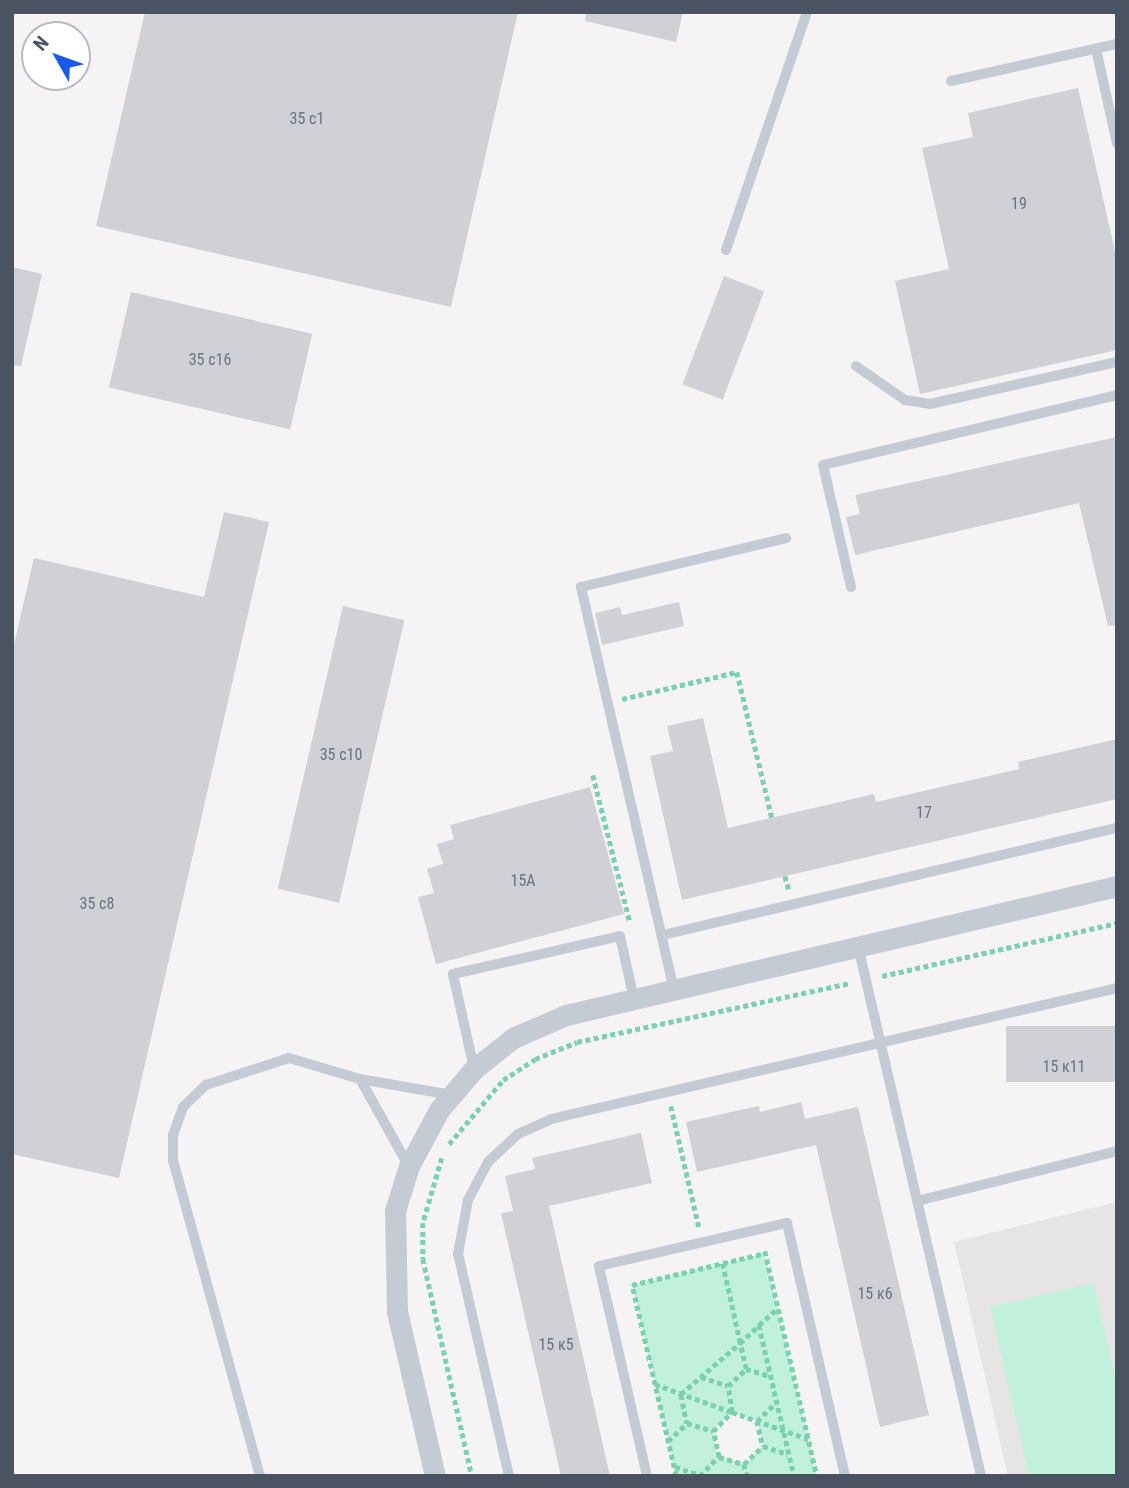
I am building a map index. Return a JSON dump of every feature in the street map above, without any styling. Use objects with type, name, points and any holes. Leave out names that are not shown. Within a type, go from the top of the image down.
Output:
[{"type":"street","points":[[435,1476],[397,1311],[396,1211],[409,1166],[439,1110],[474,1069],[513,1038],[555,1020],[634,999],[1117,886]]},
{"type":"lane","points":[[726,250],[807,12]]},
{"type":"lane","points":[[951,81],[1117,44]]},
{"type":"lane","points":[[1096,48],[1117,144]]},
{"type":"lane","points":[[856,366],[894,394],[930,404],[1117,362]]},
{"type":"lane","points":[[851,587],[823,465],[1117,395]]},
{"type":"lane","points":[[674,990],[581,587],[786,538]]},
{"type":"lane","points":[[663,935],[1117,828]]},
{"type":"lane","points":[[474,1069],[453,974],[620,936],[634,999]]},
{"type":"lane","points":[[858,946],[981,1476]]},
{"type":"lane","points":[[509,1476],[458,1254],[468,1200],[488,1162],[518,1134],[551,1119],[1117,988]]},
{"type":"lane","points":[[260,1476],[173,1161],[173,1135],[183,1107],[206,1086],[289,1058],[360,1079],[452,1095]]},
{"type":"lane","points":[[360,1079],[409,1166]]},
{"type":"lane","points":[[917,1201],[1117,1151]]},
{"type":"lane","points":[[647,1476],[599,1266],[787,1223],[845,1476]]},
{"type":"path","points":[[608,702],[737,672],[772,818]]},
{"type":"path","points":[[593,775],[632,931]]},
{"type":"path","points":[[667,1092],[702,1242]]},
{"type":"path","points":[[676,1476],[632,1284],[765,1253],[817,1476]]},
{"type":"path","points":[[722,1264],[746,1369]]},
{"type":"path","points":[[681,1394],[778,1308]]},
{"type":"path","points":[[759,1325],[793,1476]]},
{"type":"path","points":[[746,1369],[771,1377]]},
{"type":"path","points":[[728,1386],[746,1369]]},
{"type":"path","points":[[701,1377],[728,1386]]},
{"type":"path","points":[[655,1384],[808,1439]]},
{"type":"path","points":[[728,1386],[733,1412]]},
{"type":"path","points":[[681,1394],[687,1423]]},
{"type":"path","points":[[757,1421],[777,1402]]},
{"type":"path","points":[[713,1431],[733,1412]]},
{"type":"path","points":[[757,1421],[763,1446]]},
{"type":"path","points":[[668,1441],[687,1423]]},
{"type":"path","points":[[687,1423],[713,1431]]},
{"type":"path","points":[[713,1431],[719,1457]]},
{"type":"path","points":[[763,1446],[789,1454]]},
{"type":"path","points":[[744,1464],[763,1446]]},
{"type":"path","points":[[674,1467],[699,1475],[719,1457]]},
{"type":"path","points":[[719,1457],[744,1464]]},
{"type":"path","points":[[744,1464],[747,1476]]},
{"type":"shaded area","points":[[1117,1202],[1117,1476],[1008,1476],[954,1242]]},
{"type":"green space","points":[[765,1253],[817,1476],[676,1476],[632,1285]],"holes":[[[732,1412],[757,1421],[763,1446],[744,1464],[718,1456],[713,1431]]]},
{"type":"green space","points":[[1093,1283],[1117,1384],[1117,1476],[1029,1476],[990,1307]]},
{"type":"building","points":[[145,12],[518,12],[451,307],[96,226]]},
{"type":"building","points":[[586,12],[683,12],[676,42],[585,21]]},
{"type":"building","points":[[1078,88],[1117,260],[1117,350],[920,394],[895,281],[949,269],[922,148],[973,137],[968,113]]},
{"type":"building","points":[[12,267],[42,274],[21,366],[12,365]]},
{"type":"building","points":[[724,276],[764,291],[723,400],[682,384]]},
{"type":"building","points":[[131,292],[312,334],[290,429],[109,387]]},
{"type":"building","points":[[1117,437],[1117,625],[1108,626],[1079,503],[855,555],[846,517],[860,514],[855,495]]},
{"type":"building","points":[[224,512],[269,522],[119,1178],[12,1154],[12,653],[34,558],[204,597]]},
{"type":"building","points":[[679,602],[684,626],[602,645],[595,613],[620,607],[622,615]]},
{"type":"building","points":[[343,606],[404,620],[339,903],[278,889]]},
{"type":"building","points":[[703,718],[728,828],[874,794],[876,802],[1019,769],[1018,762],[1117,739],[1117,799],[682,900],[650,756],[673,751],[667,726]]},
{"type":"building","points":[[590,787],[624,914],[436,964],[418,897],[434,893],[427,869],[443,864],[437,844],[454,839],[450,825]]},
{"type":"building","points":[[1006,1026],[1117,1026],[1117,1082],[1006,1082]]},
{"type":"building","points":[[801,1102],[805,1119],[858,1107],[929,1415],[880,1427],[816,1145],[697,1172],[686,1122],[759,1106],[760,1112]]},
{"type":"building","points":[[641,1133],[652,1183],[549,1206],[610,1476],[561,1476],[501,1213],[513,1211],[505,1176],[535,1169],[532,1158]]}]
